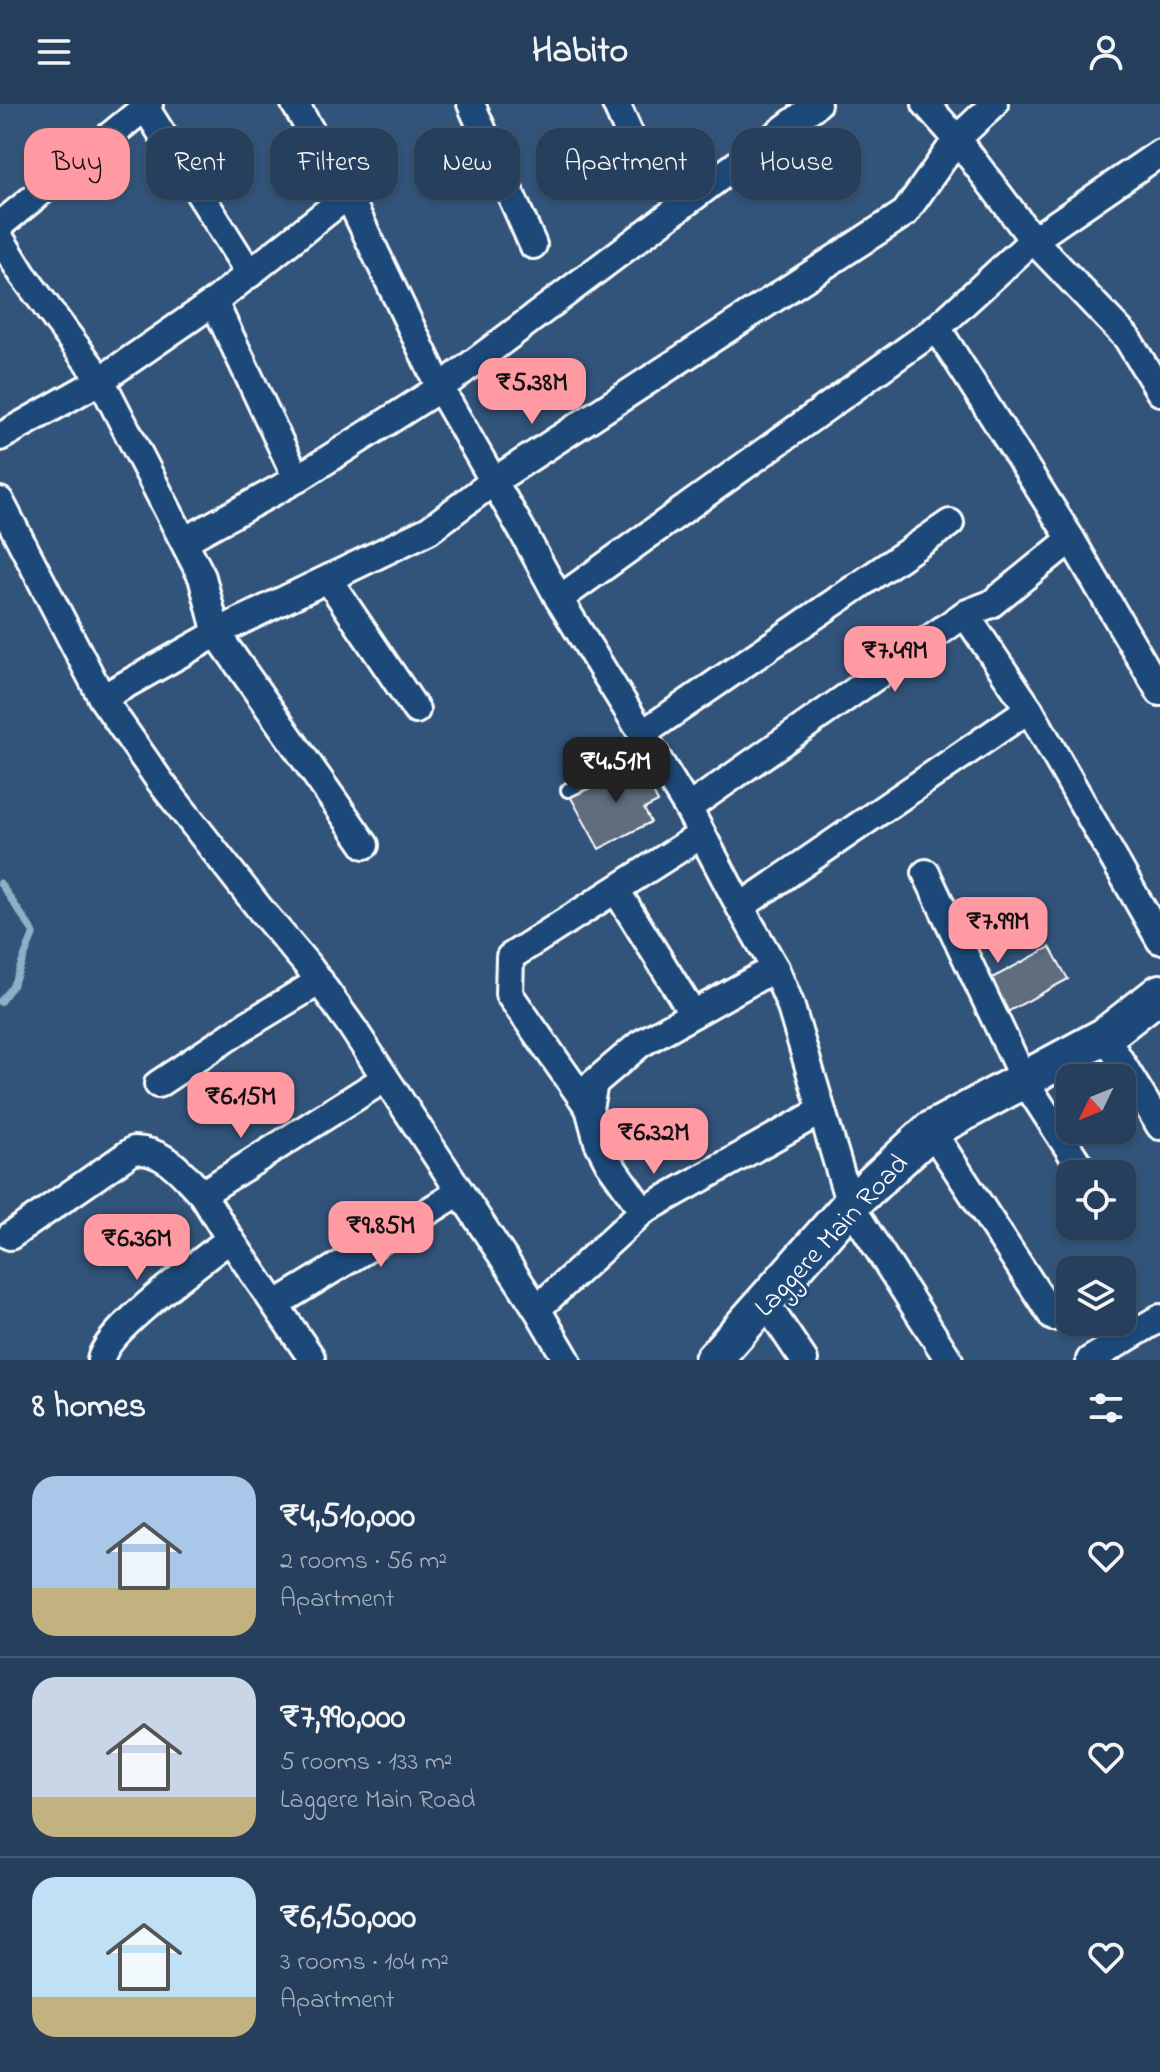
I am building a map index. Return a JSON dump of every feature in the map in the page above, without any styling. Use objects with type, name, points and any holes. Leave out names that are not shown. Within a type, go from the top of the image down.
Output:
[{"type":"street","points":[[295,104],[309,128]]},
{"type":"street","points":[[471,104],[533,245]]},
{"type":"street","points":[[616,104],[627,128]]},
{"type":"street","points":[[184,541],[297,479],[440,388],[817,104]]},
{"type":"street","points":[[926,104],[957,139],[1033,240],[1127,338],[1160,392]]},
{"type":"street","points":[[102,698],[217,634],[429,530],[494,481],[905,213],[957,139],[994,104]]},
{"type":"street","points":[[0,225],[147,106],[250,274]]},
{"type":"street","points":[[559,599],[937,328],[1033,240],[1160,153]]},
{"type":"street","points":[[0,437],[101,380],[214,302],[342,200]]},
{"type":"street","points":[[350,200],[440,388],[559,599],[688,808],[775,968],[790,1004],[850,1205],[949,1360]]},
{"type":"street","points":[[0,238],[23,275],[101,380],[202,577],[217,634],[365,845]]},
{"type":"street","points":[[214,302],[297,479]]},
{"type":"street","points":[[937,328],[1071,539],[1160,692]]},
{"type":"street","points":[[3,514],[102,698],[168,791],[320,981],[537,1309],[567,1360]]},
{"type":"street","points":[[647,742],[950,523]]},
{"type":"street","points":[[688,808],[965,614],[991,604],[1071,539]]},
{"type":"street","points":[[328,579],[416,710]]},
{"type":"street","points":[[965,614],[1029,709],[1160,940]]},
{"type":"street","points":[[740,907],[1029,709]]},
{"type":"street","points":[[643,1211],[609,1163],[598,1142],[589,1108],[509,994],[510,957],[701,835]]},
{"type":"street","points":[[926,873],[1024,1080],[1076,1160]]},
{"type":"street","points":[[616,890],[693,1014]]},
{"type":"street","points":[[589,1108],[594,1083],[640,1044],[775,968]]},
{"type":"street","points":[[158,1084],[320,981]]},
{"type":"street","name":"Laggere Main Road","points":[[713,1360],[850,1205],[931,1130],[1105,1036],[1160,993]]},
{"type":"street","points":[[1105,1036],[1160,1126]]},
{"type":"street","points":[[202,1194],[384,1079]]},
{"type":"street","points":[[537,1309],[643,1211],[821,1111]]},
{"type":"street","points":[[931,1130],[1053,1317]]},
{"type":"street","points":[[10,1236],[134,1150],[149,1150],[167,1158],[202,1194],[311,1359]]},
{"type":"street","points":[[276,1304],[460,1192]]},
{"type":"street","points":[[101,1360],[102,1350],[120,1331],[230,1239]]},
{"type":"street","points":[[765,1302],[804,1360]]},
{"type":"street","points":[[1090,1360],[1160,1318]]},
{"type":"lane","points":[[568,790],[647,742]]},
{"type":"building","points":[[638,761],[658,802],[644,809],[651,822],[599,849],[570,796]]},
{"type":"building","points":[[1050,947],[1068,979],[1000,1016],[983,983]]},
{"type":"waterway","points":[[0,883],[34,933],[13,985],[0,1002]]}]
